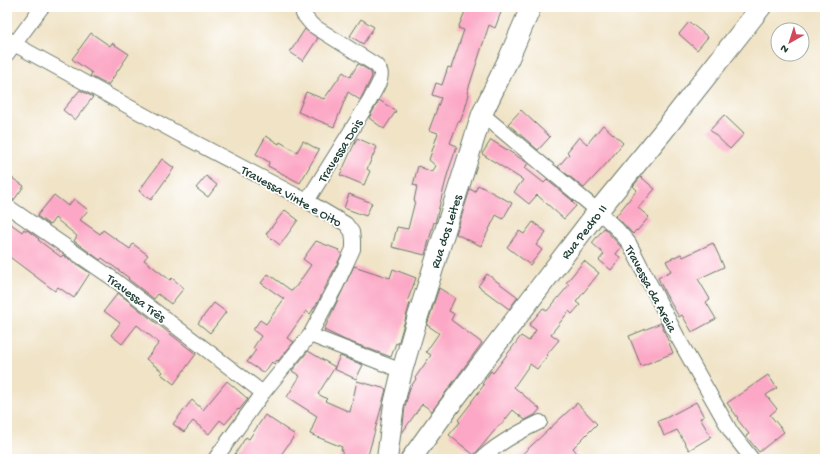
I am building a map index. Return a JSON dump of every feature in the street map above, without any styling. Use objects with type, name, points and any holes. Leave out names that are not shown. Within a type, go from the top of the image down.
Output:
[{"type":"street","points":[[9,45],[42,7]]},
{"type":"street","name":"Travessa Dois","points":[[302,7],[303,14],[312,25],[376,65],[381,71],[379,82],[370,100],[308,201]]},
{"type":"street","name":"Rua Pedro II","points":[[411,459],[447,409],[598,212],[760,7]]},
{"type":"street","name":"Rua dos Leites","points":[[388,459],[394,404],[418,316],[482,114],[530,10]]},
{"type":"street","name":"Travessa Vinte e Oito","points":[[9,45],[308,201],[346,224],[352,232],[353,249],[310,335],[263,393],[215,459]]},
{"type":"street","name":"Travessa da Areia","points":[[482,114],[598,212],[617,229],[629,243],[678,338],[731,432],[752,459]]},
{"type":"street","name":"Travessa Três","points":[[7,206],[112,278],[263,393]]},
{"type":"street","points":[[310,335],[402,371]]},
{"type":"street","points":[[481,459],[512,436],[540,422]]},
{"type":"building","points":[[467,7],[503,7],[495,28],[489,25],[467,93],[469,94],[465,109],[450,143],[457,146],[448,172],[425,255],[392,247],[397,227],[408,229],[415,201],[417,186],[413,185],[418,166],[432,172],[436,166],[429,160],[438,133],[429,130],[441,98],[432,95],[436,83],[442,85],[448,67],[451,68],[464,30],[458,28]]},
{"type":"building","points":[[361,19],[374,27],[363,44],[350,36]]},
{"type":"building","points":[[689,22],[708,37],[697,50],[679,34]]},
{"type":"building","points":[[305,29],[318,38],[303,61],[290,52]]},
{"type":"building","points":[[91,33],[110,46],[112,43],[129,54],[108,85],[90,76],[92,73],[72,59]]},
{"type":"building","points":[[358,64],[370,71],[372,75],[371,79],[360,100],[348,92],[334,127],[298,112],[306,92],[324,99],[343,72],[350,77]]},
{"type":"building","points":[[80,90],[93,97],[75,120],[63,110]]},
{"type":"building","points":[[379,100],[396,111],[384,129],[369,118]]},
{"type":"building","points":[[521,110],[550,137],[538,150],[508,124]]},
{"type":"building","points":[[724,115],[744,134],[730,149],[710,130]]},
{"type":"building","points":[[603,125],[623,143],[584,188],[558,167],[569,154],[567,152],[579,137],[587,144]]},
{"type":"building","points":[[266,136],[297,152],[303,141],[319,150],[300,183],[268,166],[269,162],[256,154]]},
{"type":"building","points":[[357,138],[377,147],[367,169],[370,171],[364,185],[340,175]]},
{"type":"building","points":[[491,140],[528,163],[525,168],[544,183],[547,180],[573,201],[572,202],[576,206],[564,219],[537,195],[529,204],[514,192],[523,180],[482,154]]},
{"type":"building","points":[[162,159],[174,168],[151,200],[139,191]]},
{"type":"building","points":[[206,176],[217,185],[208,197],[196,188]]},
{"type":"building","points":[[641,177],[655,189],[638,208],[649,217],[633,234],[616,216],[637,190],[633,186]]},
{"type":"building","points":[[12,178],[24,186],[14,200],[7,198],[7,185]]},
{"type":"building","points":[[478,185],[512,203],[503,219],[496,215],[481,246],[456,234],[470,189],[475,192]]},
{"type":"building","points":[[349,194],[372,203],[366,216],[344,208]]},
{"type":"building","points":[[54,195],[68,206],[74,199],[88,210],[80,220],[100,234],[103,230],[130,249],[133,244],[148,255],[144,260],[170,280],[172,278],[184,288],[171,304],[158,294],[154,299],[102,258],[100,260],[74,241],[77,236],[55,218],[50,225],[37,216]]},
{"type":"building","points":[[285,210],[298,220],[280,245],[266,234]]},
{"type":"building","points":[[7,221],[22,232],[24,229],[26,231],[27,230],[61,257],[63,255],[90,273],[74,298],[58,287],[55,291],[7,255]]},
{"type":"building","points":[[533,222],[546,232],[536,245],[542,250],[530,265],[507,247],[519,231],[524,234]]},
{"type":"building","points":[[604,228],[621,247],[616,254],[621,258],[611,270],[599,260],[604,254],[592,243]]},
{"type":"building","points":[[316,241],[339,250],[338,251],[342,254],[318,302],[310,314],[306,311],[287,338],[294,342],[278,361],[277,360],[274,364],[272,362],[264,373],[247,362],[256,350],[253,348],[261,336],[253,330],[260,320],[266,324],[284,299],[261,283],[268,274],[292,291],[311,265],[303,259]]},
{"type":"building","points":[[713,243],[724,267],[698,279],[710,299],[706,302],[716,319],[692,332],[682,315],[679,317],[658,278],[671,271],[666,261],[681,254],[683,257]]},
{"type":"building","points":[[584,261],[599,273],[576,302],[580,305],[572,314],[569,311],[551,334],[559,340],[547,354],[548,355],[537,369],[530,364],[514,387],[540,409],[535,415],[525,420],[513,410],[474,455],[449,435],[460,422],[458,420],[484,385],[482,384],[491,371],[493,373],[521,336],[529,341],[536,330],[529,325],[543,308],[547,311],[569,285],[566,283]]},
{"type":"building","points":[[354,266],[390,278],[393,269],[416,278],[407,302],[410,303],[399,341],[398,344],[396,343],[391,357],[345,340],[324,330]]},
{"type":"building","points":[[487,274],[518,297],[509,309],[478,286]]},
{"type":"building","points":[[439,288],[455,298],[449,311],[454,314],[451,320],[482,343],[432,411],[422,404],[402,433],[405,406],[410,388],[431,355],[426,352],[439,333],[427,325]]},
{"type":"building","points":[[118,293],[196,354],[174,384],[161,374],[163,372],[146,359],[159,343],[137,325],[122,344],[111,335],[120,323],[104,311]]},
{"type":"building","points":[[214,303],[226,312],[210,333],[198,323]]},
{"type":"building","points":[[661,323],[673,353],[641,366],[629,336]]},
{"type":"building","points":[[308,351],[335,367],[318,394],[327,399],[325,401],[350,412],[357,381],[386,389],[367,459],[340,459],[343,450],[341,450],[342,447],[310,434],[317,416],[287,397],[300,376],[292,371]]},
{"type":"building","points":[[340,356],[363,365],[356,379],[334,369]]},
{"type":"building","points":[[768,375],[777,388],[766,395],[777,409],[770,415],[784,432],[759,452],[746,436],[749,434],[727,403]]},
{"type":"building","points":[[227,381],[248,399],[225,424],[220,420],[209,434],[193,421],[184,432],[173,424],[192,400],[203,410]]},
{"type":"building","points":[[696,402],[704,417],[700,418],[711,437],[689,450],[677,430],[664,436],[658,421]]},
{"type":"building","points":[[577,403],[597,424],[573,448],[577,453],[571,459],[517,459]]},
{"type":"building","points":[[265,415],[295,435],[278,459],[232,459],[246,437],[249,439]]}]
